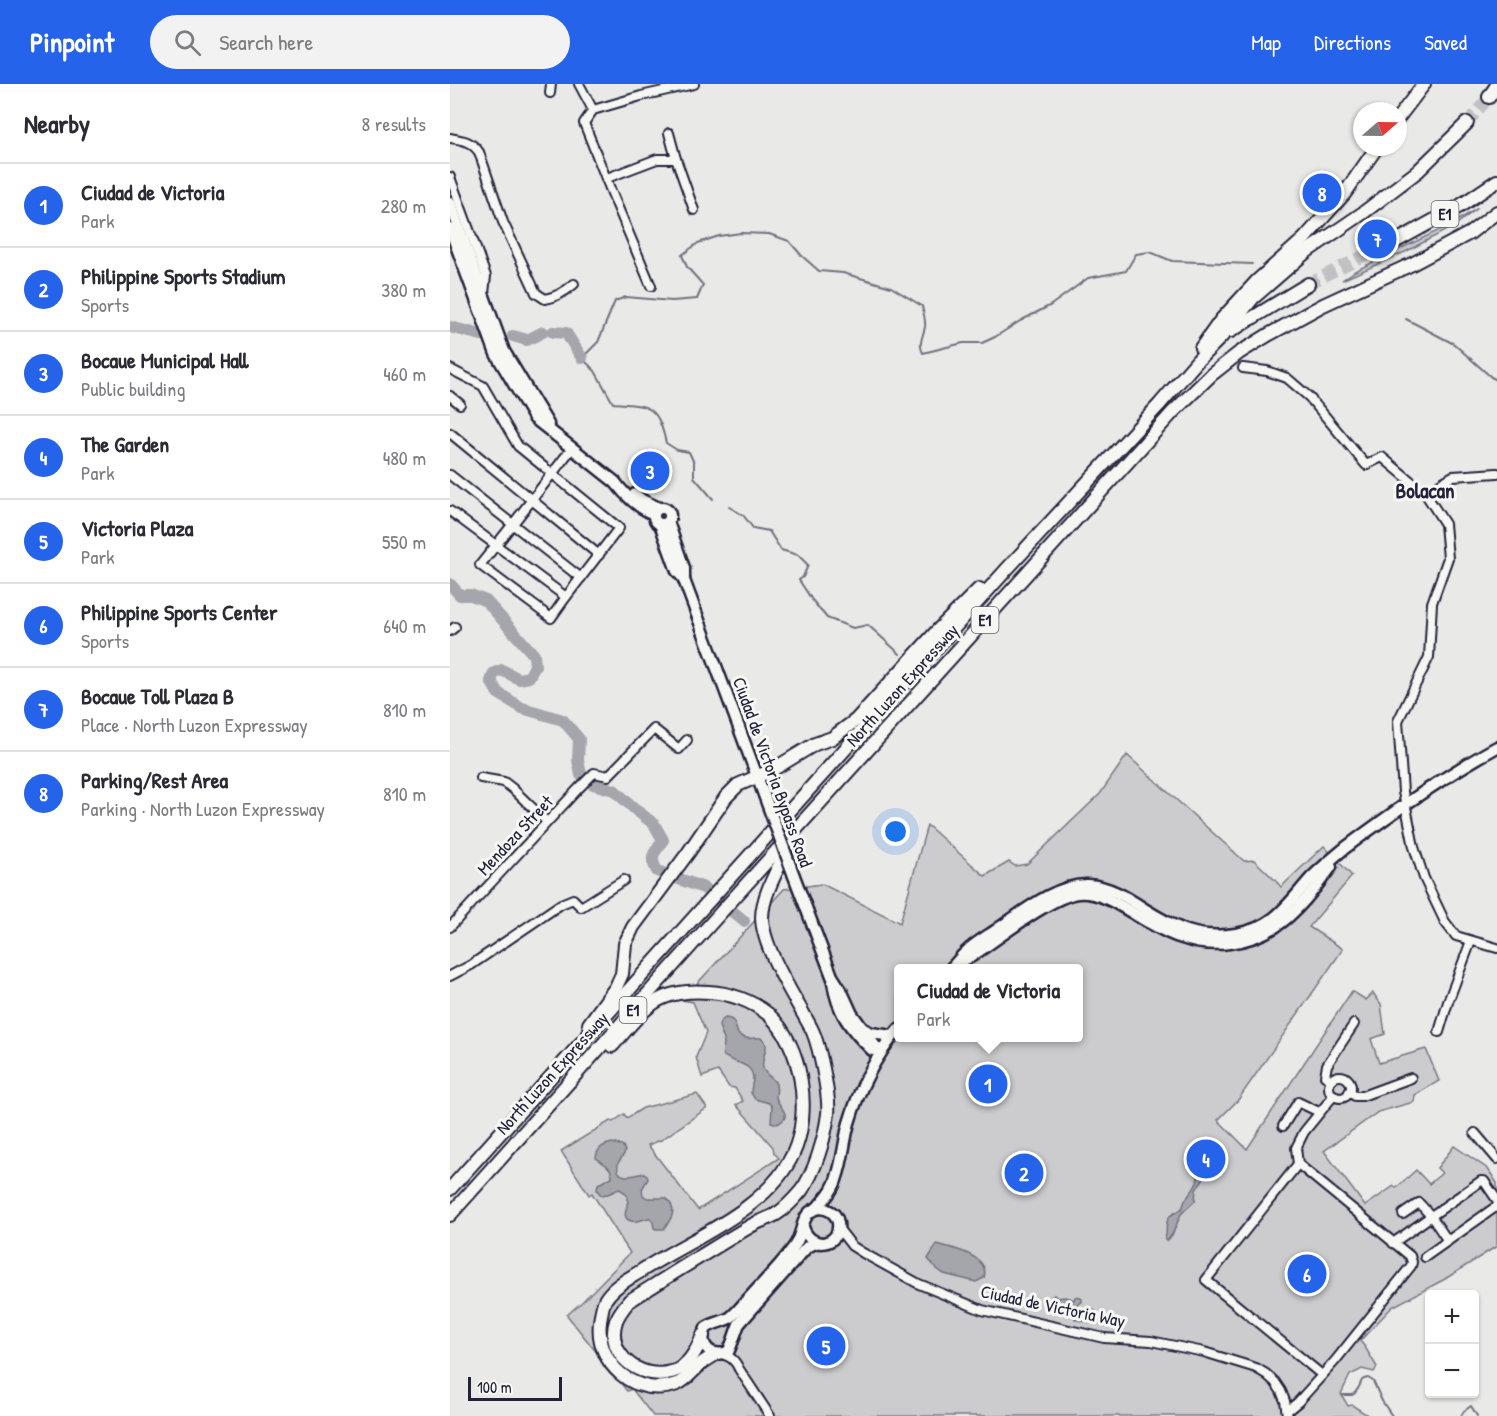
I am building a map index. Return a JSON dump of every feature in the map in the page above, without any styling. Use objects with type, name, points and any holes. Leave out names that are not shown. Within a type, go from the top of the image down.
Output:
[{"type":"highway","points":[[1407,106],[1424,84]]},
{"type":"highway","points":[[1489,97],[1497,85]]},
{"type":"highway","name":"North Luzon Expressway","points":[[450,1189],[1007,569],[1222,336],[1253,298],[1306,252],[1363,213],[1418,171],[1467,123]]},
{"type":"highway","points":[[1159,405],[1180,371],[1206,342],[1221,320],[1257,281],[1304,239],[1345,193],[1371,156]]},
{"type":"highway","name":"E1","points":[[1391,244],[1461,206],[1497,181]]},
{"type":"highway","name":"North Luzon Expressway","points":[[450,1215],[797,828],[1158,430],[1211,375],[1239,353],[1269,335],[1323,305],[1412,264],[1470,233],[1497,212]]},
{"type":"highway","name":"North Luzon Expressway","points":[[1222,336],[1308,284]]},
{"type":"highway","points":[[551,1077],[616,987],[622,974],[625,944],[633,927],[680,865],[726,797],[738,785],[832,738],[856,720],[977,590],[1007,569]]},
{"type":"highway","points":[[703,1335],[694,1353],[682,1368],[662,1375],[640,1370],[624,1361],[617,1350],[614,1329],[617,1319],[629,1302],[751,1225],[779,1213],[801,1191],[818,1155],[828,1112],[823,1073],[812,1028],[796,1003],[774,957],[765,935],[762,918],[765,898],[797,828]]},
{"type":"highway","points":[[553,1099],[603,1055],[649,1005],[681,992],[717,993],[740,998],[768,1014],[778,1025],[788,1041],[801,1078],[803,1115],[794,1153],[781,1174],[742,1212],[615,1287],[605,1301],[601,1316],[600,1343],[605,1355],[622,1376],[644,1385],[658,1387],[678,1383],[702,1363],[719,1354]]},
{"type":"main road","points":[[450,203],[484,295],[488,319]]},
{"type":"main road","points":[[450,230],[500,352],[551,430],[572,448]]},
{"type":"main road","name":"Ciudad de Victoria Bypass Road","points":[[572,448],[615,482],[626,486],[656,511],[655,521],[664,523],[677,571],[684,579],[832,976],[842,992],[858,1030],[875,1046],[880,1055]]},
{"type":"main road","points":[[958,964],[972,956],[1037,907],[1077,893],[1104,892],[1166,932],[1205,944],[1219,944],[1262,933],[1283,921],[1317,885],[1343,850],[1469,762],[1497,747]]},
{"type":"main road","points":[[858,1030],[871,1033],[894,1033]]},
{"type":"main road","points":[[858,1030],[871,1070]]},
{"type":"main road","points":[[837,1179],[817,1208],[806,1215],[798,1242],[735,1321],[733,1343],[728,1352],[719,1354],[709,1350],[703,1335],[709,1325],[735,1321],[807,1247],[816,1243],[824,1243],[836,1235],[837,1179],[852,1114],[858,1095],[871,1070],[894,1034]]},
{"type":"main road","points":[[817,1208],[829,1210],[835,1216],[837,1224]]},
{"type":"main road","points":[[803,1227],[808,1238],[816,1243]]},
{"type":"street","points":[[550,93],[551,84]]},
{"type":"street","points":[[579,84],[593,110]]},
{"type":"street","points":[[651,286],[584,123],[593,110],[694,84]]},
{"type":"street","points":[[669,133],[694,210]]},
{"type":"street","points":[[450,138],[465,140],[474,145],[479,152],[503,222],[536,293],[541,298],[550,298],[563,293],[574,284]]},
{"type":"street","points":[[606,178],[657,159],[676,159]]},
{"type":"street","points":[[450,177],[486,276],[484,295]]},
{"type":"street","points":[[1243,368],[1267,371],[1287,378],[1309,397],[1366,465],[1382,457],[1425,493],[1445,524],[1448,558],[1432,603],[1429,657],[1398,721],[1403,792],[1414,847],[1424,878],[1445,922],[1456,936],[1497,948]]},
{"type":"street","points":[[450,369],[483,386],[518,446],[552,474],[619,528],[551,618],[480,565],[496,546],[532,500],[552,474],[572,448]]},
{"type":"street","points":[[450,396],[460,404]]},
{"type":"street","points":[[450,433],[599,555]]},
{"type":"street","points":[[1425,493],[1453,476],[1497,473]]},
{"type":"street","points":[[450,475],[581,578]]},
{"type":"street","points":[[450,511],[566,597]]},
{"type":"street","name":"Mendoza Street","points":[[450,927],[594,773],[608,776],[654,729],[679,749],[687,740]]},
{"type":"street","points":[[481,778],[504,782],[547,822]]},
{"type":"street","points":[[450,976],[471,965],[561,904],[573,898],[581,907],[624,880]]},
{"type":"street","points":[[1438,1032],[1471,941]]},
{"type":"street","points":[[1332,1080],[1325,1076],[1327,1065],[1354,1024]]},
{"type":"street","points":[[1337,1076],[1347,1078],[1351,1084],[1349,1092],[1341,1097],[1334,1095],[1330,1089],[1332,1080],[1337,1076]]},
{"type":"street","points":[[1349,1092],[1355,1096],[1362,1096],[1411,1078]]},
{"type":"street","points":[[1287,1414],[1322,1376],[1412,1262],[1410,1256],[1298,1164],[1296,1148],[1304,1132],[1334,1095]]},
{"type":"street","points":[[1283,1126],[1298,1102],[1319,1112]]},
{"type":"street","points":[[1475,1133],[1497,1159]]},
{"type":"street","points":[[1298,1164],[1206,1280],[1322,1376]]},
{"type":"street","points":[[1393,1243],[1481,1181],[1484,1181],[1497,1200]]},
{"type":"street","points":[[1403,1214],[1419,1203],[1448,1241]]},
{"type":"street","points":[[1425,1257],[1497,1206]]},
{"type":"street","name":"Ciudad de Victoria Way","points":[[837,1224],[852,1246],[863,1253],[919,1284],[982,1310],[1104,1338],[1151,1341],[1204,1352],[1256,1368],[1275,1382],[1285,1401],[1287,1414]]},
{"type":"street","points":[[719,1354],[736,1361],[770,1416]]},
{"type":"shaded area","points":[[1478,208],[1454,226],[1405,252],[1342,280],[1355,271],[1450,225]]},
{"type":"shaded area","points":[[1127,755],[1244,861],[1254,860],[1281,887],[1324,846],[1352,876],[1309,927],[1343,949],[1238,1100],[1218,1120],[1247,1149],[1352,991],[1366,1000],[1373,993],[1381,1004],[1385,1034],[1371,1039],[1379,1063],[1426,1049],[1439,1081],[1415,1095],[1414,1102],[1378,1112],[1324,1151],[1365,1206],[1394,1186],[1396,1188],[1416,1170],[1429,1184],[1442,1173],[1437,1168],[1454,1146],[1488,1169],[1497,1183],[1497,1246],[1445,1279],[1392,1307],[1360,1341],[1377,1367],[1374,1372],[1362,1369],[1350,1375],[1341,1394],[1348,1406],[1352,1405],[1369,1416],[653,1416],[632,1389],[627,1391],[567,1315],[630,1253],[592,1193],[589,1195],[561,1151],[624,1114],[627,1118],[643,1108],[697,1094],[707,1108],[661,1140],[648,1145],[698,1210],[779,1158],[774,1153],[773,1147],[736,1105],[743,1101],[735,1088],[729,1087],[718,1071],[702,1077],[696,1057],[706,1033],[693,1002],[682,1000],[784,889],[822,884],[900,923],[927,825],[985,876],[1009,862],[1015,866],[1027,864],[1100,794]]},
{"type":"shaded area","points":[[725,1018],[733,1021],[741,1036],[760,1038],[766,1043],[763,1068],[776,1084],[777,1101],[785,1115],[785,1118],[777,1124],[771,1122],[772,1107],[769,1103],[755,1099],[751,1093],[753,1078],[749,1068],[723,1055],[724,1040],[719,1026]]},
{"type":"shaded area","points":[[612,1143],[623,1146],[625,1151],[618,1164],[620,1173],[631,1176],[644,1173],[648,1179],[642,1189],[643,1195],[647,1198],[666,1198],[670,1202],[673,1210],[664,1229],[654,1228],[650,1218],[638,1221],[627,1219],[625,1215],[628,1201],[625,1192],[619,1189],[601,1195],[597,1190],[598,1184],[612,1177],[612,1173],[596,1158],[601,1148]]},
{"type":"shaded area","points":[[1201,1167],[1207,1173],[1196,1190],[1195,1201],[1181,1214],[1167,1241],[1165,1239],[1168,1218],[1182,1208],[1197,1181],[1195,1170]]},
{"type":"shaded area","points":[[937,1244],[969,1254],[976,1259],[985,1270],[984,1278],[976,1282],[944,1274],[937,1269],[928,1259]]},
{"type":"shaded area","points":[[1054,1295],[1058,1298],[1068,1297],[1074,1300],[1078,1296],[1082,1302],[1077,1304],[1075,1312],[1067,1308],[1060,1310],[1051,1300]]},
{"type":"shaded area","points":[[1080,1310],[1086,1312],[1094,1310],[1098,1314],[1096,1321],[1092,1323],[1075,1319],[1075,1314]]},
{"type":"waterway","points":[[713,499],[694,477],[694,463],[689,452],[677,450],[666,443],[663,430],[655,414],[644,407],[613,403],[595,371],[582,358],[598,342],[615,301],[626,297],[672,301],[697,299],[703,285],[687,267],[682,255],[698,243],[719,236],[741,233],[769,234],[789,241],[819,271],[843,273],[891,287],[922,306],[925,319],[921,343],[923,353],[963,343],[982,343],[995,337],[1051,305],[1088,278],[1126,271],[1136,254],[1150,252],[1172,261],[1252,264]]},
{"type":"waterway","points":[[1406,319],[1454,344],[1497,380]]},
{"type":"waterway","points":[[450,327],[481,335]]},
{"type":"waterway","points":[[513,336],[527,340],[543,332]]},
{"type":"waterway","points":[[553,332],[566,333],[582,358]]},
{"type":"waterway","points":[[729,507],[743,515],[753,528],[769,531],[781,550],[798,555],[808,565],[803,577],[799,580],[827,618],[853,628],[868,625],[900,654]]},
{"type":"waterway","points":[[450,584],[460,595],[471,595],[486,601],[534,655],[535,666],[529,677],[519,679],[502,670],[494,673],[491,681],[498,693],[522,708],[563,720],[579,739],[578,760],[581,775],[593,784],[614,790],[654,824],[663,840],[653,857],[657,871],[704,888],[744,921]]},
{"type":"waterway","points":[[1343,1395],[1353,1395],[1362,1381],[1368,1378],[1373,1381],[1392,1416]]},
{"type":"waterway","points":[[1461,1416],[1471,1406],[1477,1416]]},
{"type":"tunnel","points":[[1467,123],[1489,97]]},
{"type":"tunnel","points":[[1308,284],[1391,244]]},
{"type":"place","name":"Parking/Rest Area","points":[[1322,193]]},
{"type":"place","name":"Bocaue Toll Plaza B","points":[[1377,239]]},
{"type":"place","name":"Bocaue Municipal Hall","points":[[650,471]]},
{"type":"place","name":"Ciudad de Victoria","points":[[988,1084]]},
{"type":"place","name":"The Garden","points":[[1206,1159]]},
{"type":"place","name":"Philippine Sports Stadium","points":[[1024,1173]]},
{"type":"place","name":"Philippine Sports Center","points":[[1307,1274]]},
{"type":"place","name":"Victoria Plaza","points":[[826,1346]]},
{"type":"district","name":"Bolacan","points":[[1425,490]]}]
